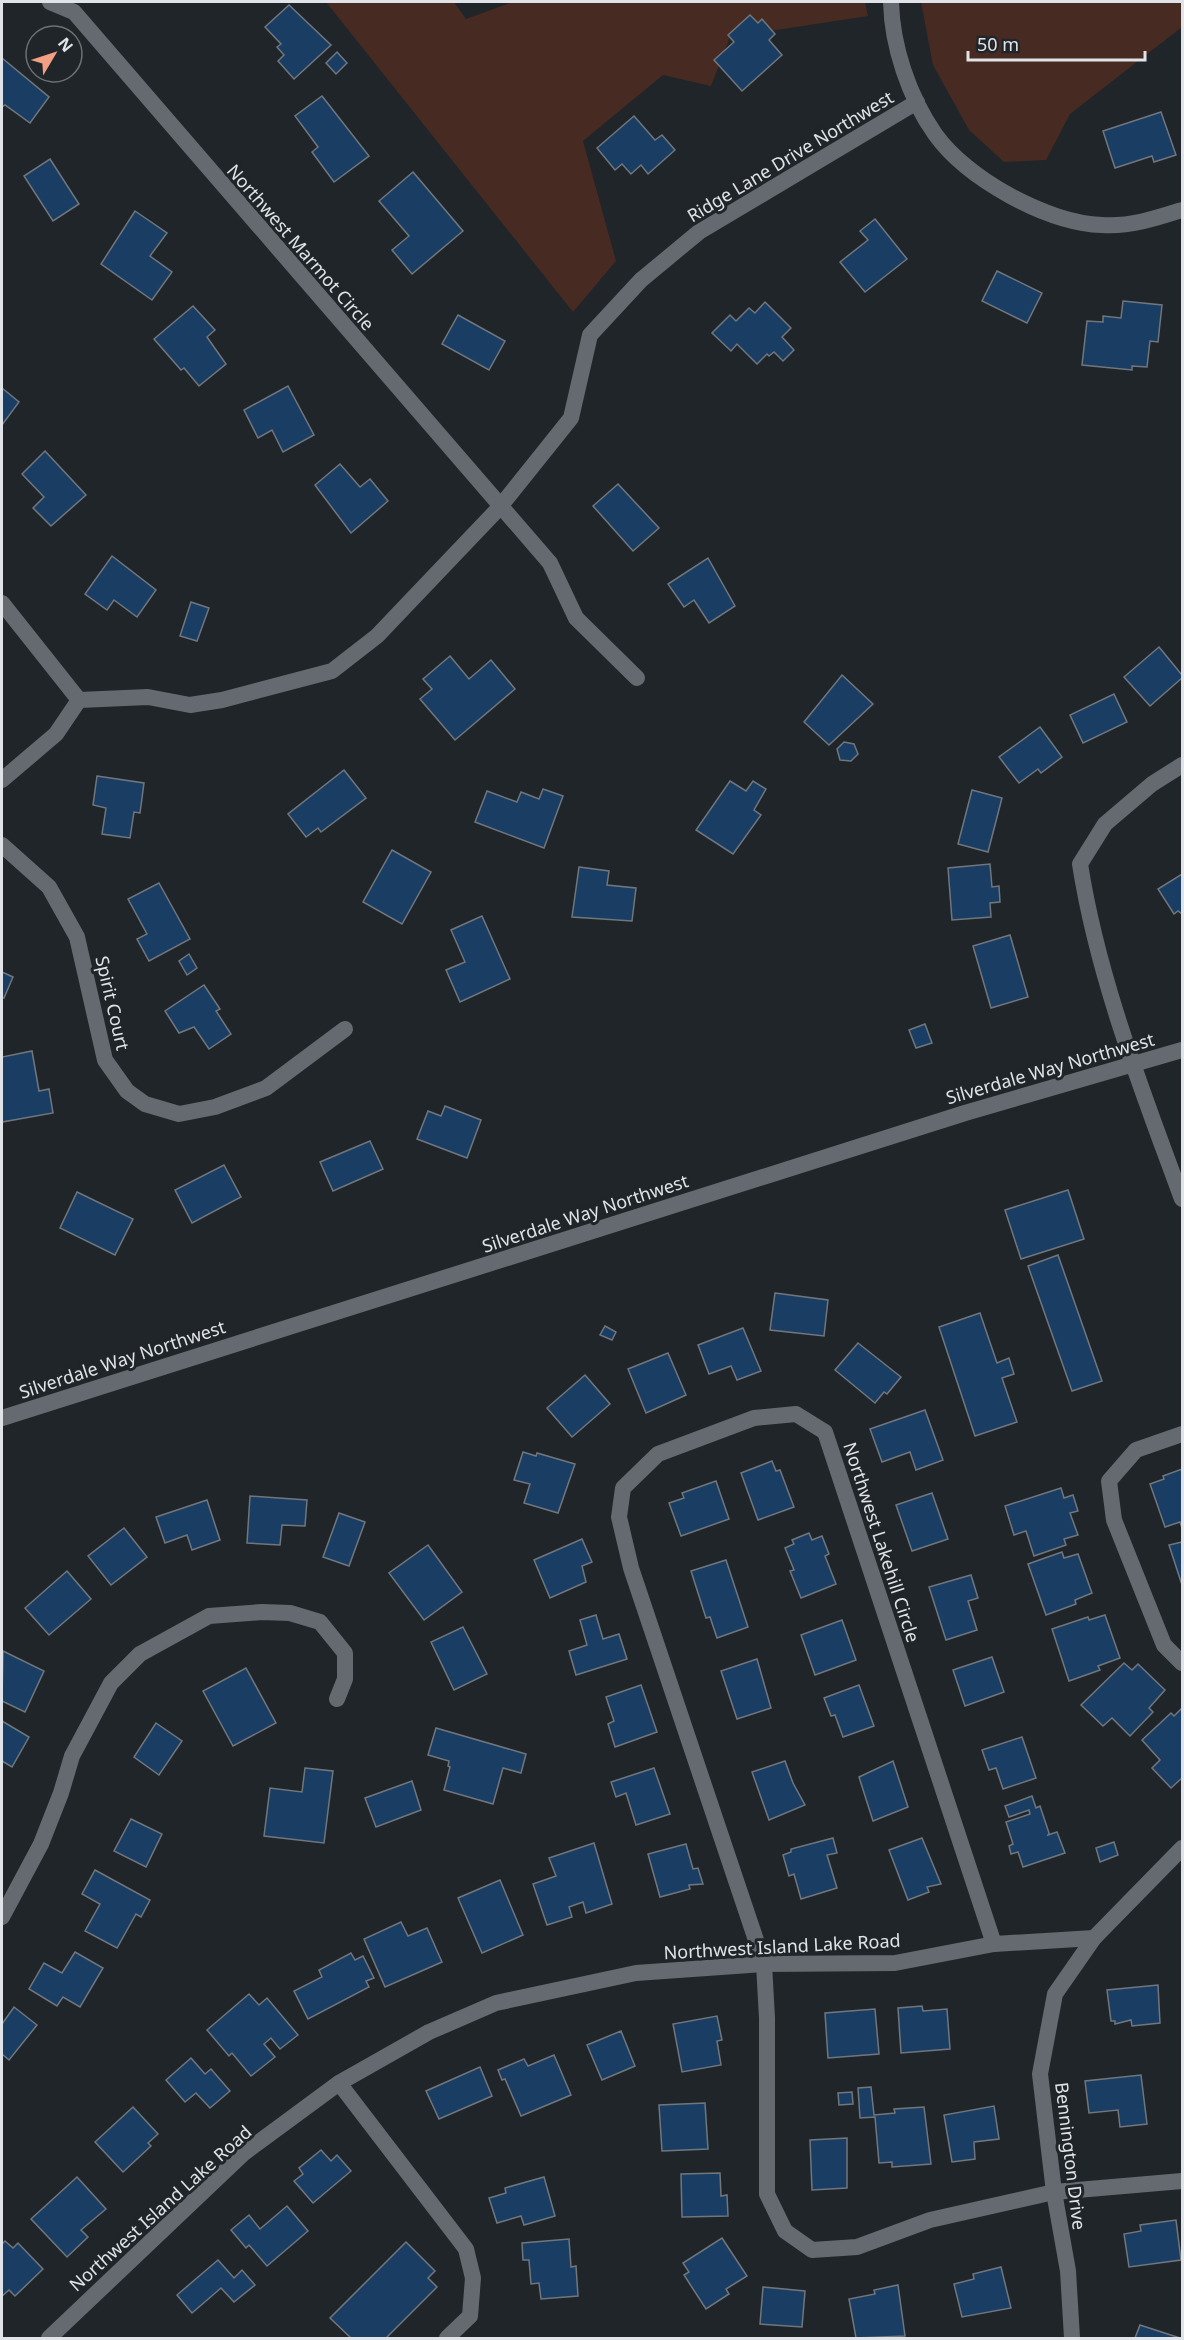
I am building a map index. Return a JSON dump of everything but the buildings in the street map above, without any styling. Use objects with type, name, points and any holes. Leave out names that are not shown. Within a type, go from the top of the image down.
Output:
[{"type":"street","name":"Northwest Marmot Circle","points":[[50,2],[74,7],[499,507],[550,563],[576,618],[637,678]]},
{"type":"street","points":[[891,2],[897,46],[917,102],[936,135],[970,169],[1020,201],[1066,219],[1102,225],[1139,222],[1182,210]]},
{"type":"street","name":"Ridge Lane Drive Northwest","points":[[79,700],[148,697],[190,705],[222,700],[332,671],[377,636],[499,507],[571,418],[590,335],[641,279],[699,232],[917,102]]},
{"type":"street","points":[[2,603],[79,700],[56,734],[2,780]]},
{"type":"street","points":[[1182,765],[1152,784],[1106,824],[1080,864],[1087,910],[1132,1063],[1182,1199]]},
{"type":"street","name":"Spirit Court","points":[[2,845],[49,887],[77,937],[105,1060],[127,1091],[145,1104],[179,1114],[215,1107],[266,1088],[345,1029]]},
{"type":"street","name":"Silverdale Way Northwest","points":[[2,1418],[1132,1063],[1182,1050]]},
{"type":"street","name":"Northwest Lakehill Circle","points":[[994,1944],[825,1432],[796,1414],[754,1418],[658,1454],[623,1488],[619,1516],[631,1568],[764,1964],[767,2018],[767,2194],[784,2232],[812,2250],[857,2247],[930,2220],[1054,2192],[1182,2181]]},
{"type":"street","points":[[1182,1434],[1136,1450],[1109,1481],[1113,1520],[1164,1645],[1182,1663]]},
{"type":"street","points":[[2,1917],[40,1844],[61,1793],[72,1756],[111,1683],[140,1654],[209,1617],[290,1612],[320,1622],[345,1653],[345,1679],[337,1699]]},
{"type":"street","name":"Bennington Drive","points":[[1072,2338],[1068,2271],[1054,2192],[1040,2074],[1055,1994],[1094,1938],[1182,1848]]},
{"type":"street","name":"Northwest Island Lake Road","points":[[49,2338],[244,2153],[339,2083],[429,2032],[496,2003],[636,1973],[764,1964],[895,1963],[994,1944],[1094,1938]]},
{"type":"street","points":[[339,2083],[466,2249],[473,2278],[470,2316],[447,2338]]},
{"type":"shaded area","points":[[326,2],[454,2],[466,19],[513,2],[865,2],[868,16],[730,37],[711,86],[663,75],[583,141],[616,261],[573,312]]},
{"type":"shaded area","points":[[921,2],[1182,2],[1182,27],[1070,114],[1046,160],[1004,162],[969,130],[933,65]]}]
